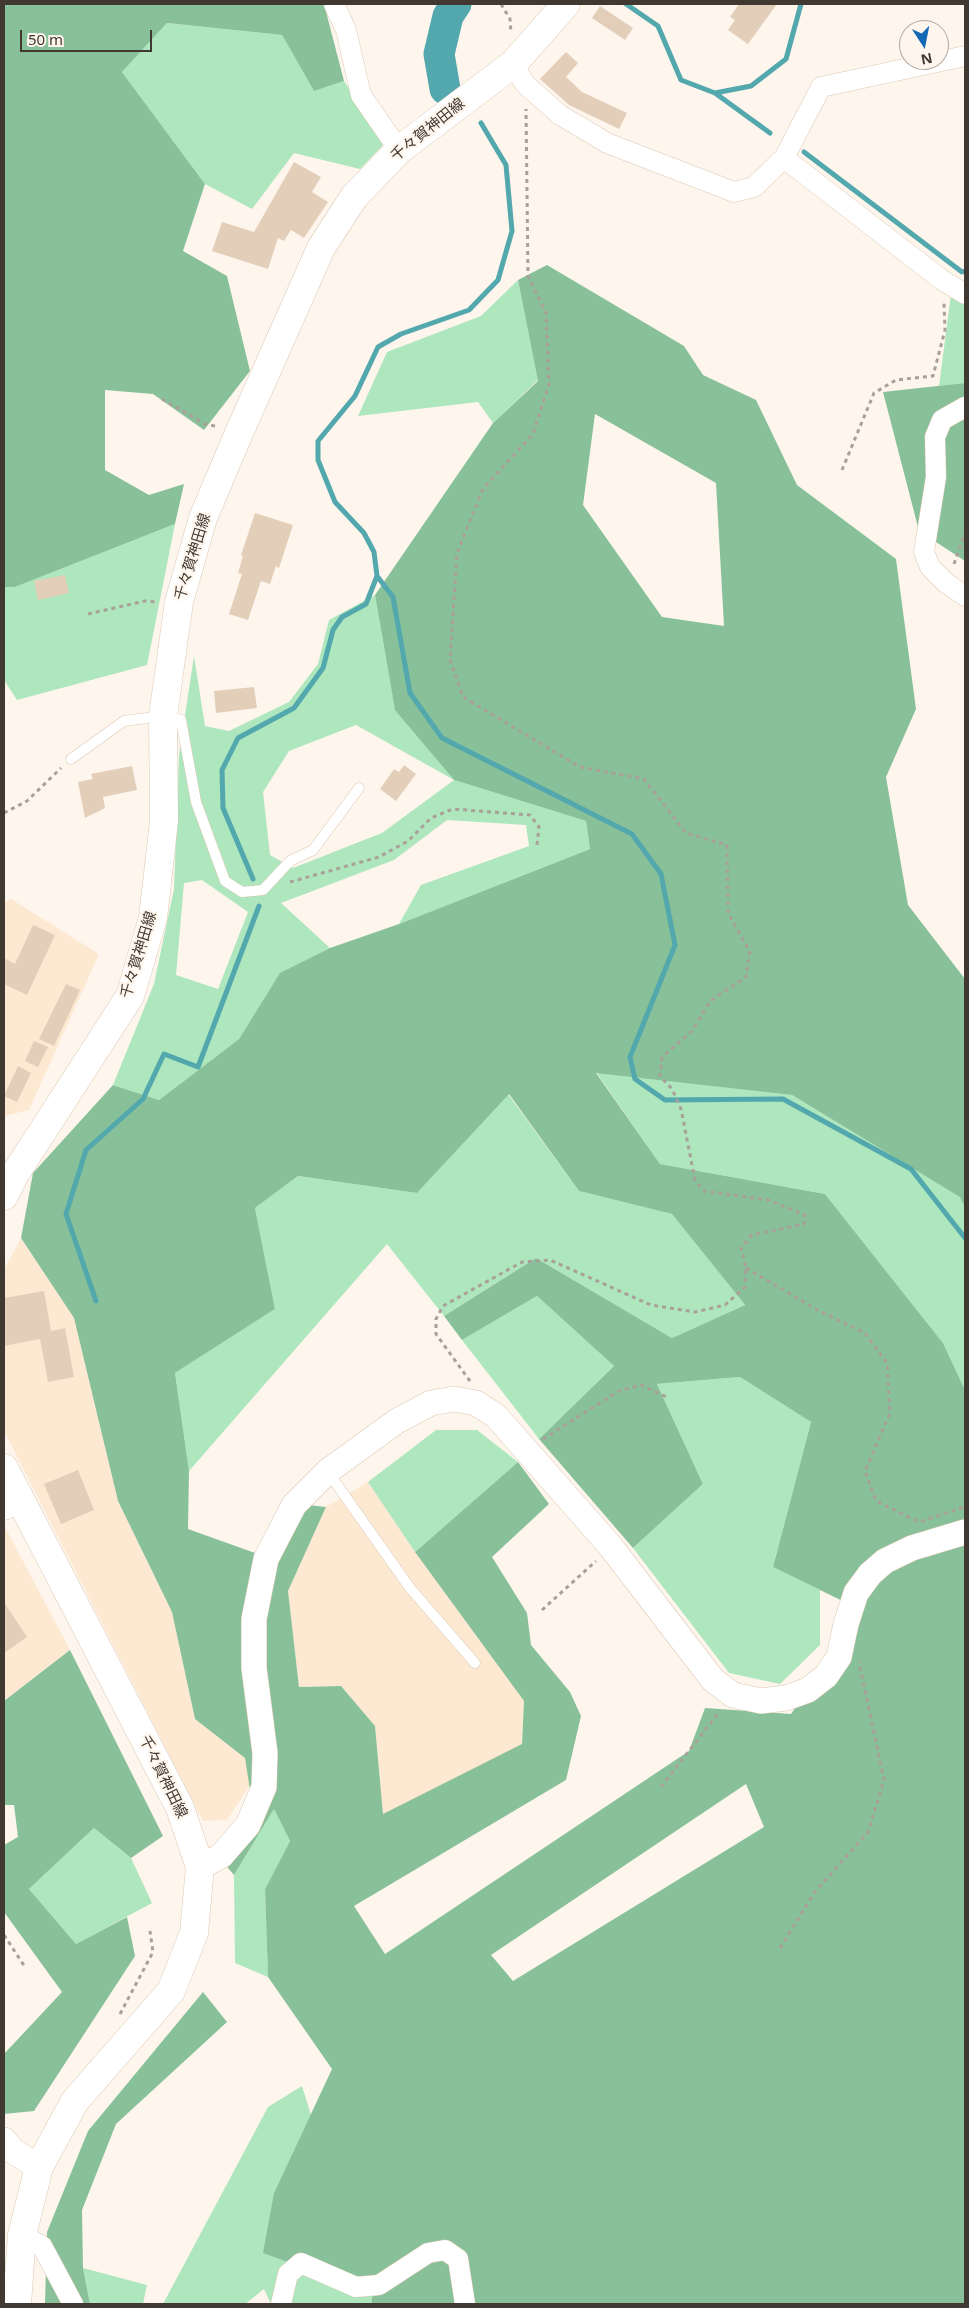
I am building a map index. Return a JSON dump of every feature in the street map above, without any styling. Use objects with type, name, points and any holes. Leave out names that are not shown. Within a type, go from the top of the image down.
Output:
[{"type":"main road","name":"千々賀神田線","points":[[4,1196],[15,1174],[130,996],[153,918],[163,831],[163,716],[178,602],[204,518],[239,433],[321,248],[354,197],[399,150],[519,74],[566,4]]},
{"type":"main road","name":"千々賀神田線","points":[[4,1468],[12,1506],[180,1808],[200,1867],[194,1933],[171,1991],[75,2100],[39,2167],[22,2235],[17,2304]]},
{"type":"street","points":[[334,4],[346,30],[361,95],[399,150]]},
{"type":"street","points":[[519,74],[560,115],[607,143],[734,192],[754,187],[784,158],[821,87],[965,56]]},
{"type":"street","points":[[784,158],[942,280],[965,294]]},
{"type":"street","points":[[965,407],[942,420],[935,437],[936,476],[924,552],[930,567],[946,583],[965,596]]},
{"type":"street","points":[[200,1867],[221,1856],[248,1825],[264,1787],[265,1753],[254,1668],[254,1619],[266,1559],[294,1505],[328,1471],[396,1421],[431,1403],[454,1399],[476,1403],[496,1416],[611,1546],[713,1680],[733,1694],[760,1701],[786,1698],[808,1690],[826,1676],[839,1657],[846,1624],[856,1593],[870,1574],[885,1561],[912,1548],[965,1532]]},
{"type":"street","points":[[4,2140],[13,2151],[39,2167]]},
{"type":"street","points":[[22,2235],[42,2246],[73,2304]]},
{"type":"street","points":[[281,2304],[288,2274],[301,2263],[356,2288],[379,2285],[428,2254],[445,2250],[458,2259],[465,2304]]},
{"type":"lane","points":[[71,759],[124,721],[163,716],[181,720],[196,802],[226,881],[242,892],[263,890],[290,861],[312,850],[359,788]]},
{"type":"lane","points":[[328,1471],[410,1588],[475,1663]]},
{"type":"path","points":[[476,1403],[473,1385],[436,1334],[436,1318],[443,1306],[522,1262],[550,1260],[652,1306],[695,1312],[725,1305],[745,1287],[746,1268],[741,1248],[752,1235],[804,1224],[805,1215],[768,1200],[704,1191],[695,1180],[682,1109],[672,1089],[660,1076],[662,1057],[692,1031],[710,1001],[746,977],[750,952],[728,913],[728,845],[686,833],[644,779],[580,767],[462,697],[450,660],[458,553],[483,489],[534,434],[549,384],[546,313],[528,276],[519,74]]},
{"type":"path","points":[[842,470],[874,393],[896,380],[933,376],[945,330],[942,280]]},
{"type":"path","points":[[162,400],[205,424],[239,433]]},
{"type":"path","points":[[946,583],[965,532]]},
{"type":"path","points":[[88,614],[145,601],[178,602]]},
{"type":"path","points":[[4,812],[27,802],[71,759]]},
{"type":"path","points":[[263,890],[380,857],[408,841],[432,818],[453,809],[530,815],[539,827],[537,846]]},
{"type":"path","points":[[746,1268],[821,1312],[865,1333],[887,1363],[890,1413],[865,1471],[876,1501],[919,1522],[965,1506]]},
{"type":"path","points":[[525,1450],[619,1391],[641,1386],[670,1398]]},
{"type":"path","points":[[542,1610],[611,1546]]},
{"type":"path","points":[[780,1948],[814,1893],[868,1832],[884,1780],[859,1660]]},
{"type":"path","points":[[661,1787],[733,1694]]},
{"type":"path","points":[[123,2046],[119,2016],[153,1952],[150,1931]]},
{"type":"path","points":[[4,1935],[25,1967]]},
{"type":"shaded area","points":[[11,899],[99,954],[29,1110],[4,1116],[4,903]]},
{"type":"shaded area","points":[[21,1238],[74,1318],[118,1501],[172,1612],[195,1719],[245,1758],[250,1785],[227,1820],[203,1821],[5,1433],[4,1270]]},
{"type":"shaded area","points":[[368,1482],[415,1552],[524,1701],[522,1745],[383,1815],[375,1726],[341,1686],[299,1687],[288,1591],[326,1507]]},
{"type":"shaded area","points":[[4,1528],[70,1650],[4,1701]]},
{"type":"green space","points":[[4,4],[324,4],[344,81],[314,91],[282,35],[167,23],[122,72],[205,184],[183,251],[227,276],[250,371],[204,430],[153,394],[105,390],[105,470],[149,495],[184,484],[175,524],[15,587],[4,587]]},
{"type":"green space","points":[[167,23],[282,35],[314,91],[344,81],[385,143],[360,169],[294,153],[252,209],[205,184],[122,72]]},
{"type":"green space","points":[[547,265],[684,346],[703,375],[756,400],[797,485],[896,559],[916,709],[886,777],[908,905],[965,979],[965,1207],[960,1197],[792,1095],[596,1073],[660,1164],[825,1194],[943,1343],[965,1390],[965,2304],[371,2304],[373,2293],[263,2253],[274,2193],[332,2069],[268,1977],[265,1889],[290,1841],[274,1809],[234,1875],[222,1861],[253,1809],[245,1758],[195,1719],[172,1612],[118,1501],[74,1318],[21,1238],[33,1173],[113,1085],[159,1100],[239,1039],[280,973],[330,948],[399,924],[590,849],[586,821],[454,780],[395,710],[375,595],[493,423],[538,381],[518,280]],"holes":[[[595,414],[716,483],[724,626],[662,617],[583,505]],[[509,1094],[579,1191],[672,1214],[745,1305],[672,1338],[536,1258],[444,1316],[462,1340],[537,1296],[614,1366],[539,1439],[633,1548],[703,1484],[657,1384],[740,1377],[811,1422],[773,1567],[861,1610],[791,1714],[705,1708],[689,1751],[385,1954],[354,1906],[566,1780],[581,1716],[570,1692],[531,1645],[527,1613],[492,1557],[549,1504],[518,1462],[415,1552],[524,1701],[522,1744],[383,1814],[375,1726],[341,1686],[299,1687],[288,1591],[326,1507],[299,1504],[255,1553],[188,1529],[189,1471],[175,1373],[275,1309],[255,1208],[298,1176],[417,1193]],[[746,1784],[764,1827],[513,1981],[491,1955]]]},
{"type":"green space","points":[[518,280],[538,380],[493,423],[478,402],[358,416],[387,352],[481,316]]},
{"type":"green space","points":[[965,290],[965,383],[939,386],[951,294]]},
{"type":"green space","points":[[965,383],[965,561],[919,531],[883,392]]},
{"type":"green space","points":[[175,524],[147,665],[17,700],[4,680],[4,587],[15,587]]},
{"type":"green space","points":[[375,595],[395,709],[454,780],[586,821],[590,849],[399,924],[421,885],[529,846],[526,825],[447,820],[394,860],[281,903],[330,948],[280,974],[239,1039],[159,1100],[113,1085],[154,984],[174,889],[179,755],[194,656],[205,726],[229,731],[289,702],[318,664],[329,620]],"holes":[[[356,725],[454,780],[382,833],[293,868],[270,855],[263,792],[289,751]],[[202,880],[248,912],[218,989],[176,975],[184,883]]]},
{"type":"green space","points":[[596,1072],[792,1095],[961,1197],[965,1207],[965,1390],[943,1343],[825,1194],[660,1164]]},
{"type":"green space","points":[[508,1094],[579,1191],[672,1214],[745,1305],[672,1338],[536,1258],[444,1316],[387,1244],[189,1471],[175,1373],[275,1309],[255,1208],[298,1176],[417,1193]]},
{"type":"green space","points":[[537,1296],[614,1366],[539,1439],[462,1340]]},
{"type":"green space","points":[[740,1377],[811,1422],[773,1567],[820,1590],[820,1645],[780,1684],[729,1673],[633,1548],[703,1484],[657,1384]]},
{"type":"green space","points":[[436,1430],[477,1430],[518,1462],[415,1552],[368,1482]]},
{"type":"green space","points":[[70,1650],[163,1836],[131,1858],[94,1828],[29,1889],[76,1944],[127,1917],[135,1956],[34,2111],[4,2114],[4,2054],[62,1992],[4,1912],[4,1845],[18,1837],[14,1805],[4,1805],[4,1701]]},
{"type":"green space","points":[[274,1809],[290,1841],[265,1889],[268,1977],[235,1963],[234,1875]]},
{"type":"green space","points":[[94,1828],[131,1858],[152,1903],[76,1944],[29,1889]]},
{"type":"green space","points":[[203,1992],[227,2022],[116,2124],[82,2210],[83,2268],[90,2304],[45,2304],[47,2232],[88,2131]]},
{"type":"green space","points":[[302,2086],[311,2115],[274,2193],[373,2293],[371,2304],[271,2304],[264,2289],[245,2304],[163,2304],[268,2107]]},
{"type":"green space","points":[[83,2268],[147,2285],[143,2304],[90,2304]]},
{"type":"building","points":[[739,4],[777,4],[748,44],[728,30],[735,20],[730,17]]},
{"type":"building","points":[[600,6],[633,28],[625,40],[592,18]]},
{"type":"building","points":[[566,52],[578,63],[566,77],[582,92],[627,113],[619,129],[569,105],[540,79]]},
{"type":"building","points":[[294,162],[321,177],[312,192],[328,202],[304,238],[291,230],[284,241],[278,238],[268,269],[212,251],[222,222],[254,232]]},
{"type":"building","points":[[255,513],[293,525],[279,568],[276,566],[270,584],[261,581],[248,620],[229,614],[242,574],[238,573],[243,556],[241,555]]},
{"type":"building","points":[[65,575],[69,593],[38,600],[34,581]]},
{"type":"building","points":[[254,687],[257,708],[216,713],[214,691]]},
{"type":"building","points":[[404,765],[416,774],[396,801],[380,789],[394,769],[399,772]]},
{"type":"building","points":[[132,766],[137,790],[103,797],[105,808],[85,818],[78,782],[93,779],[91,774]]},
{"type":"building","points":[[33,925],[55,935],[27,995],[4,984],[4,958],[15,964]]},
{"type":"building","points":[[66,984],[80,990],[54,1046],[39,1039]]},
{"type":"building","points":[[34,1041],[48,1047],[38,1067],[25,1061]]},
{"type":"building","points":[[18,1066],[31,1073],[17,1102],[4,1096]]},
{"type":"building","points":[[44,1291],[51,1331],[65,1328],[74,1377],[48,1382],[40,1339],[4,1346],[4,1298]]},
{"type":"building","points":[[78,1470],[94,1510],[61,1524],[44,1484]]},
{"type":"building","points":[[4,1602],[27,1637],[4,1653]]},
{"type":"waterway","points":[[445,89],[439,54],[448,16],[456,4]]},
{"type":"waterway","points":[[626,4],[658,26],[681,80],[715,93],[770,133]]},
{"type":"waterway","points":[[715,93],[751,86],[786,59],[801,4]]},
{"type":"waterway","points":[[253,879],[223,808],[222,770],[238,738],[294,708],[323,668],[333,630],[342,617],[366,604],[377,576],[374,552],[364,533],[335,502],[318,460],[318,441],[355,396],[378,347],[401,334],[469,310],[498,280],[512,231],[506,165],[481,123]]},
{"type":"waterway","points":[[804,152],[962,272],[965,271]]},
{"type":"waterway","points":[[377,576],[393,597],[410,693],[442,738],[632,834],[661,874],[675,945],[630,1057],[635,1079],[665,1100],[783,1099],[911,1169],[965,1238]]},
{"type":"waterway","points":[[96,1301],[66,1214],[86,1150],[143,1099],[164,1054],[198,1067],[259,906]]}]
